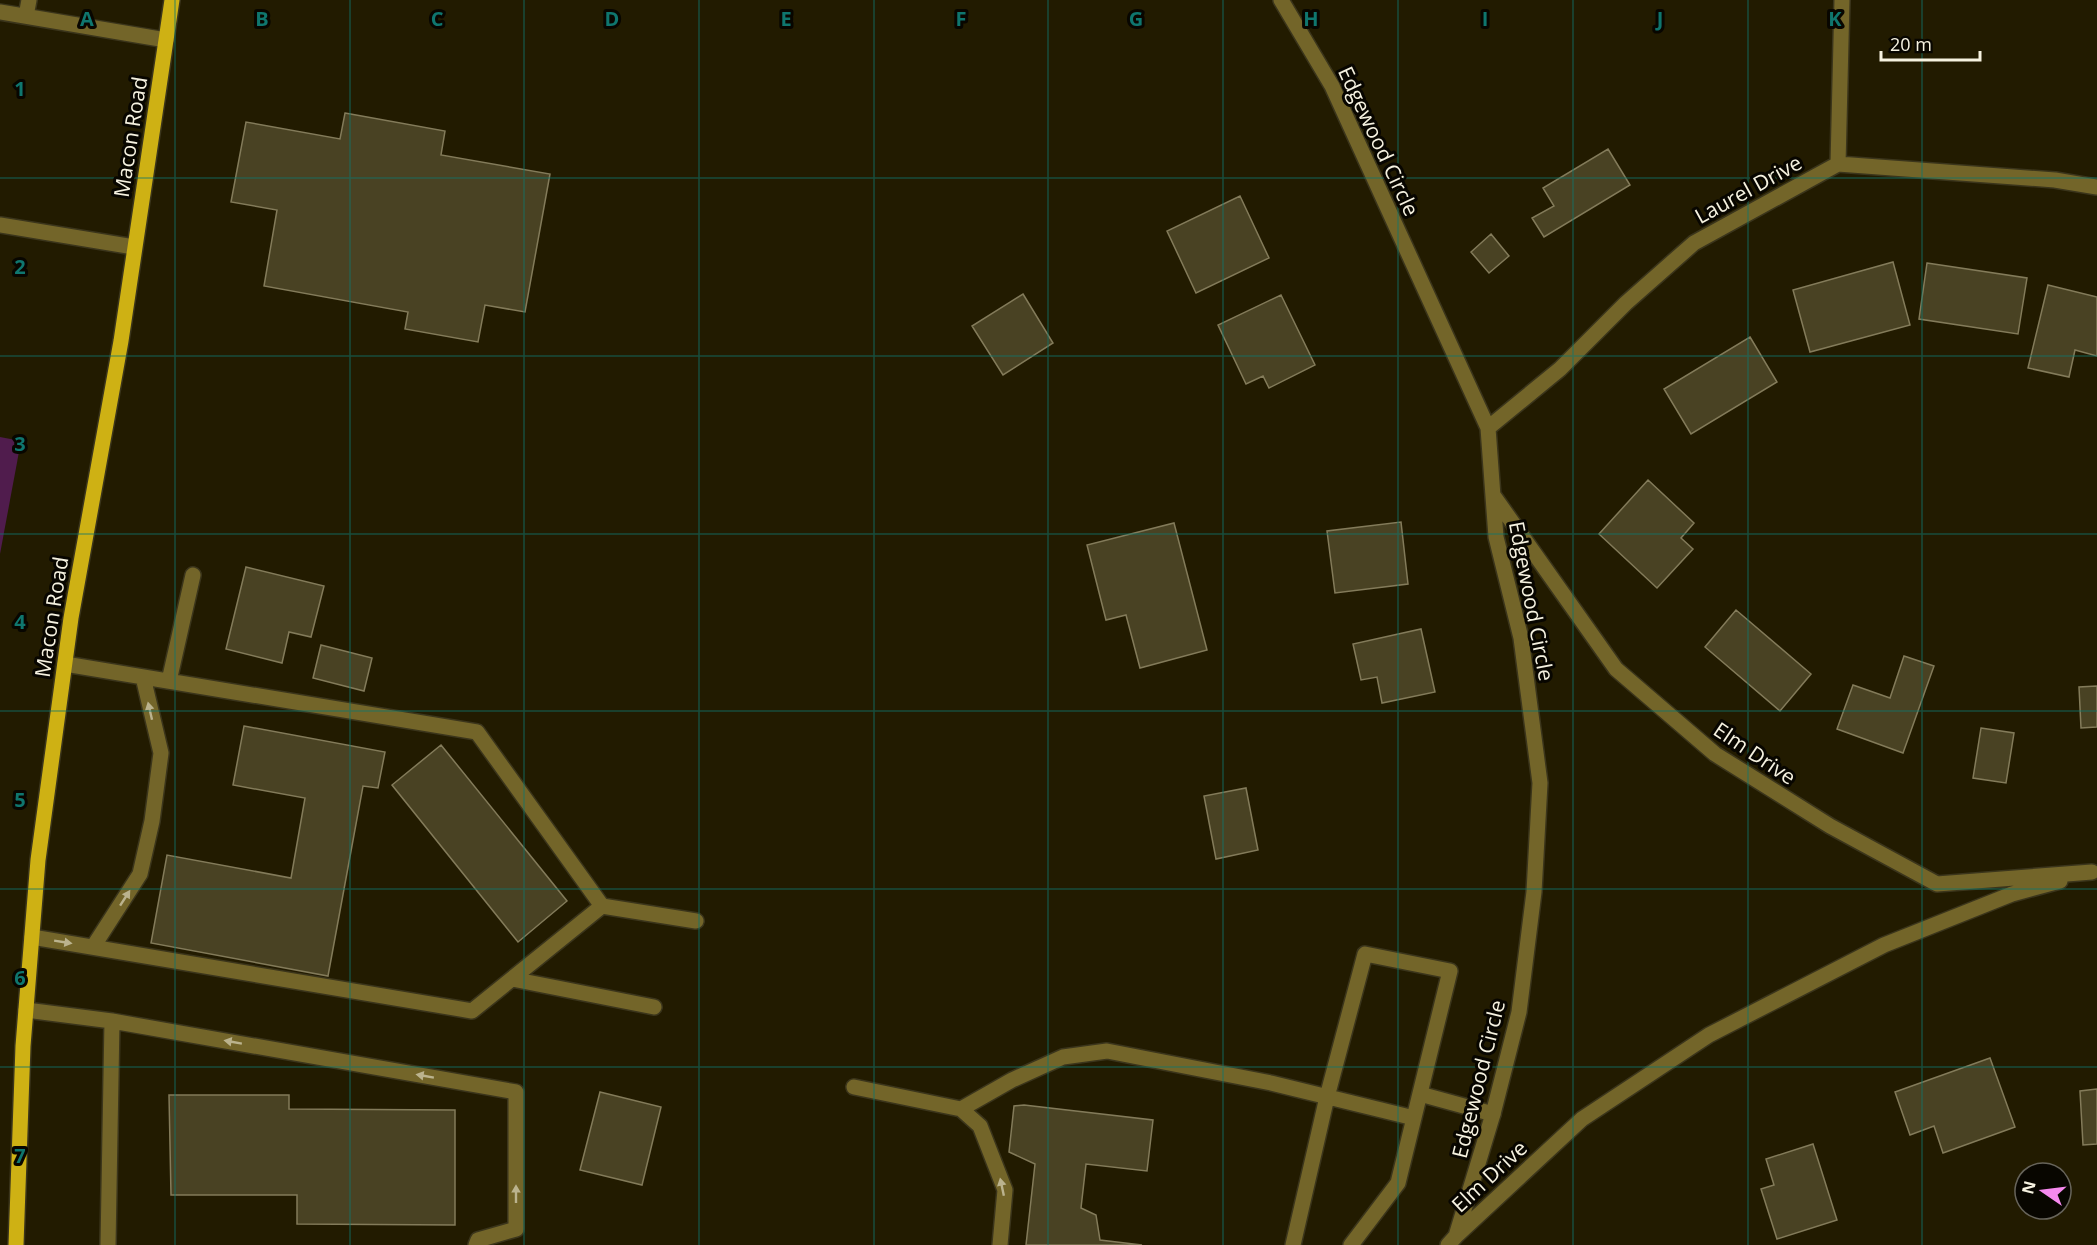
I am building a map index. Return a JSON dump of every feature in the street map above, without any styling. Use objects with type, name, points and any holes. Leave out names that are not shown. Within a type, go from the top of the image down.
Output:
[{"type":"main road","name":"Macon Road","points":[[16,1245],[26,1010],[38,860],[71,618],[121,341],[172,0]]},
{"type":"street","points":[[26,16],[29,0]]},
{"type":"street","name":"Edgewood Circle","points":[[1281,0],[1332,86],[1488,428],[1496,537],[1521,638],[1540,783],[1534,892],[1519,1012],[1493,1114],[1452,1240]]},
{"type":"street","points":[[1842,0],[1838,164],[2055,180],[2097,188]]},
{"type":"street","points":[[0,12],[166,40]]},
{"type":"street","name":"Laurel Drive","points":[[1488,428],[1560,369],[1626,303],[1694,243],[1838,164]]},
{"type":"street","points":[[0,225],[134,247]]},
{"type":"street","name":"Elm Drive","points":[[1491,493],[1616,669],[1714,754],[1830,826],[1937,884],[2094,872]]},
{"type":"street","points":[[169,681],[193,575]]},
{"type":"street","points":[[65,664],[477,732],[602,906],[696,921]]},
{"type":"street","points":[[93,947],[140,874],[152,821],[161,753],[143,677]]},
{"type":"street","name":"Elm Drive","points":[[1452,1240],[1582,1119],[1709,1035],[1884,945],[2012,894],[2094,872]]},
{"type":"street","points":[[32,937],[472,1011],[602,906]]},
{"type":"street","points":[[1293,1245],[1365,954],[1450,971],[1398,1183],[1351,1245]]},
{"type":"street","points":[[512,979],[654,1006]]},
{"type":"street","points":[[26,1010],[112,1021],[516,1092],[518,1245]]},
{"type":"street","points":[[108,1245],[112,1021]]},
{"type":"street","points":[[961,1109],[1012,1080],[1063,1057],[1107,1051],[1271,1083],[1414,1118]]},
{"type":"street","points":[[854,1087],[961,1109],[980,1126],[1005,1190],[1000,1245]]},
{"type":"street","points":[[1420,1094],[1493,1114]]},
{"type":"street","points":[[476,1245],[478,1240],[516,1229]]},
{"type":"shaded area","points":[[0,437],[21,441],[0,554]]},
{"type":"building","points":[[345,113],[445,131],[441,155],[550,174],[525,312],[485,305],[478,342],[405,329],[408,312],[264,286],[277,210],[231,202],[246,122],[340,139]]},
{"type":"building","points":[[1608,149],[1630,185],[1544,237],[1532,218],[1554,206],[1543,188]]},
{"type":"building","points":[[1240,196],[1269,258],[1196,293],[1167,231]]},
{"type":"building","points":[[1491,234],[1509,256],[1489,273],[1471,252]]},
{"type":"building","points":[[1893,262],[1910,325],[1810,352],[1793,290]]},
{"type":"building","points":[[1927,263],[2027,278],[2018,334],[1919,319]]},
{"type":"building","points":[[2048,285],[2097,297],[2097,356],[2075,350],[2069,377],[2028,368]]},
{"type":"building","points":[[1023,294],[1053,343],[1003,375],[972,326]]},
{"type":"building","points":[[1281,295],[1315,365],[1269,388],[1263,376],[1246,384],[1218,325]]},
{"type":"building","points":[[1750,337],[1777,382],[1691,434],[1664,389]]},
{"type":"building","points":[[1648,480],[1694,523],[1681,538],[1693,549],[1657,588],[1599,534]]},
{"type":"building","points":[[1401,522],[1408,584],[1335,593],[1327,531]]},
{"type":"building","points":[[1174,523],[1207,650],[1140,668],[1126,615],[1106,620],[1087,545]]},
{"type":"building","points":[[246,567],[324,586],[311,637],[289,632],[282,663],[226,649]]},
{"type":"building","points":[[1736,610],[1811,674],[1780,711],[1705,647]]},
{"type":"building","points":[[1421,629],[1435,692],[1382,703],[1377,677],[1361,680],[1353,644]]},
{"type":"building","points":[[321,645],[372,658],[364,691],[313,678]]},
{"type":"building","points":[[1904,656],[1934,666],[1903,753],[1837,729],[1853,685],[1890,698]]},
{"type":"building","points":[[2097,686],[2097,727],[2081,728],[2079,687]]},
{"type":"building","points":[[244,726],[385,752],[378,788],[363,786],[328,976],[151,943],[167,855],[291,878],[305,798],[233,785]]},
{"type":"building","points":[[1981,728],[2014,733],[2006,783],[1973,778]]},
{"type":"building","points":[[441,745],[567,901],[518,942],[392,785]]},
{"type":"building","points":[[1246,788],[1258,850],[1216,859],[1204,796]]},
{"type":"building","points":[[1990,1058],[2015,1127],[1943,1153],[1934,1126],[1910,1135],[1895,1092]]},
{"type":"building","points":[[2097,1089],[2097,1144],[2083,1145],[2080,1091]]},
{"type":"building","points":[[600,1092],[661,1107],[642,1185],[580,1170]]},
{"type":"building","points":[[169,1095],[289,1095],[289,1109],[455,1110],[455,1225],[297,1224],[297,1195],[171,1195]]},
{"type":"building","points":[[1024,1105],[1153,1120],[1147,1171],[1086,1164],[1081,1208],[1096,1215],[1100,1240],[1142,1245],[1026,1245],[1035,1164],[1009,1152],[1014,1106]]},
{"type":"building","points":[[1813,1144],[1837,1220],[1777,1239],[1761,1189],[1774,1185],[1766,1159]]}]
